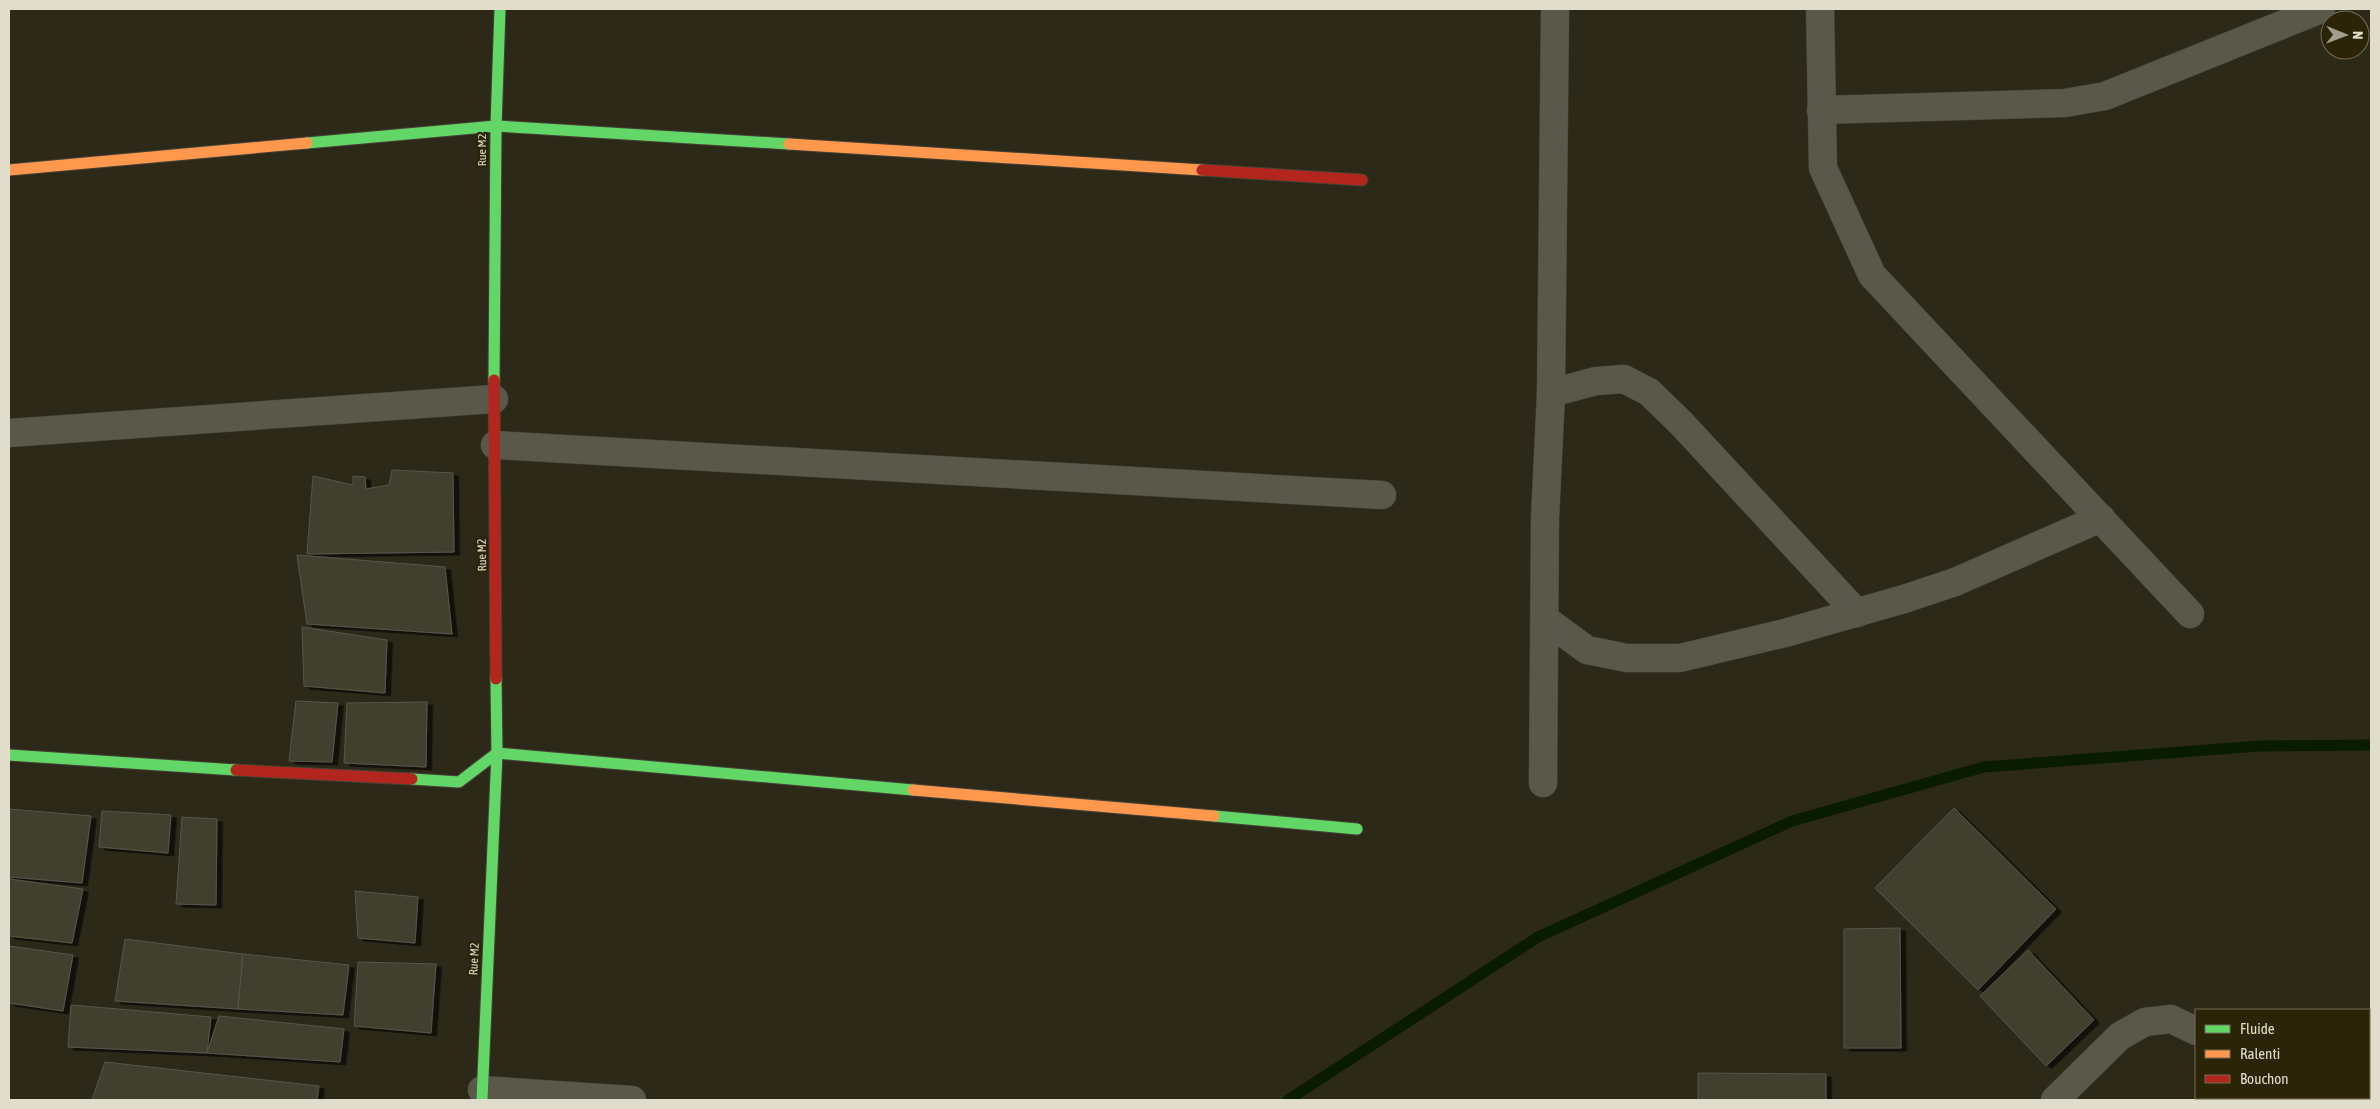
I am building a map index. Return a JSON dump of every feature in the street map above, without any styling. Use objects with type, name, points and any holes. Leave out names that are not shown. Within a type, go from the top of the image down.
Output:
[{"type":"street","name":"Rue M2","points":[[482,1095],[497,753],[494,399],[496,126],[500,9]]},
{"type":"street","points":[[1543,783],[1546,620],[1545,520],[1551,393],[1555,9]]},
{"type":"street","points":[[1820,9],[1823,168],[1872,275],[2190,614]]},
{"type":"street","points":[[1821,110],[2065,103],[2105,96],[2321,9]]},
{"type":"street","points":[[9,170],[496,126],[1362,180]]},
{"type":"street","points":[[1551,393],[1596,381],[1624,380],[1649,392],[1681,423],[1857,613]]},
{"type":"street","points":[[9,433],[494,399]]},
{"type":"street","points":[[495,445],[1382,495]]},
{"type":"street","points":[[1546,620],[1587,650],[1627,658],[1680,658],[1857,613],[1955,582],[2101,518]]},
{"type":"street","points":[[9,755],[78,761],[459,782],[497,753],[1357,829]]},
{"type":"street","points":[[2055,1100],[2120,1036],[2145,1022],[2171,1019],[2195,1031]]},
{"type":"street","points":[[482,1095],[632,1100]]},
{"type":"building","points":[[392,470],[453,473],[454,552],[307,554],[313,476],[353,485],[353,476],[365,477],[366,489],[389,485]]},
{"type":"building","points":[[297,555],[445,567],[452,634],[307,624]]},
{"type":"building","points":[[302,627],[387,640],[385,693],[304,686]]},
{"type":"building","points":[[296,701],[338,703],[332,762],[289,761]]},
{"type":"building","points":[[427,702],[426,767],[344,763],[347,703]]},
{"type":"building","points":[[1954,808],[2056,909],[1978,990],[1875,888]]},
{"type":"building","points":[[9,809],[91,816],[82,883],[9,877]]},
{"type":"building","points":[[102,811],[171,815],[168,853],[99,847]]},
{"type":"building","points":[[182,817],[217,819],[216,905],[176,904]]},
{"type":"building","points":[[9,879],[83,889],[72,943],[9,936]]},
{"type":"building","points":[[355,891],[418,897],[415,943],[358,938]]},
{"type":"building","points":[[1900,928],[1901,1048],[1844,1048],[1844,929]]},
{"type":"building","points":[[125,939],[243,954],[238,1009],[115,1001]]},
{"type":"building","points":[[9,946],[73,955],[63,1011],[9,1003]]},
{"type":"building","points":[[2028,950],[2094,1020],[2046,1066],[1980,996]]},
{"type":"building","points":[[243,954],[349,965],[343,1015],[238,1009]]},
{"type":"building","points":[[358,962],[436,964],[431,1033],[354,1026]]},
{"type":"building","points":[[71,1005],[211,1017],[207,1053],[68,1047]]},
{"type":"building","points":[[219,1016],[344,1029],[340,1062],[207,1053]]},
{"type":"building","points":[[105,1062],[319,1086],[317,1100],[92,1100]]},
{"type":"building","points":[[1698,1073],[1826,1074],[1826,1100],[1698,1100]]},
{"type":"waterway","points":[[1288,1100],[1538,937],[1792,821],[1984,767],[2259,746],[2371,745]]},
{"type":"traffic: fast","points":[[494,380],[496,126],[500,9]]},
{"type":"traffic: fast","points":[[307,143],[496,126],[789,144]]},
{"type":"traffic: fast","points":[[482,1100],[497,753],[496,679]]},
{"type":"traffic: fast","points":[[412,779],[459,782],[497,753],[913,790]]},
{"type":"traffic: fast","points":[[9,755],[236,770]]},
{"type":"traffic: fast","points":[[1214,816],[1357,829]]},
{"type":"traffic: slow","points":[[9,170],[307,143]]},
{"type":"traffic: slow","points":[[789,144],[1202,170]]},
{"type":"traffic: slow","points":[[913,790],[1214,816]]},
{"type":"traffic: jam","points":[[1202,170],[1362,180]]},
{"type":"traffic: jam","points":[[494,380],[496,679]]},
{"type":"traffic: jam","points":[[236,770],[412,779]]}]
